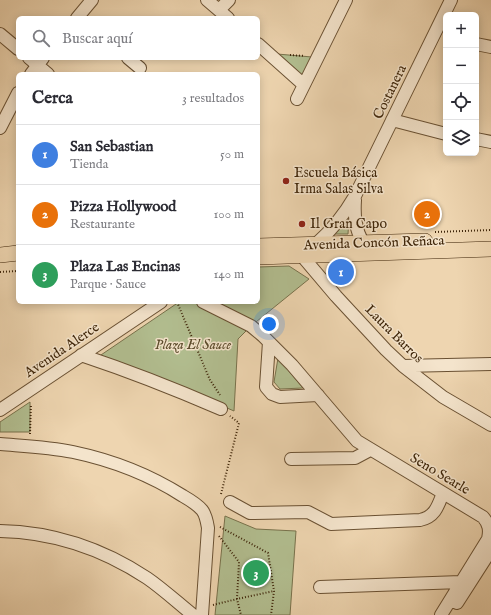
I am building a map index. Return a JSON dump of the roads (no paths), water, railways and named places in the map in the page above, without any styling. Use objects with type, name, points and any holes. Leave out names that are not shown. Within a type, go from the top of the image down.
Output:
[{"type":"main road","name":"Avenida Concón Reñaca","points":[[260,257],[297,250],[316,244],[491,239]]},
{"type":"main road","name":"Avenida Concón Reñaca","points":[[260,246],[297,250],[491,249]]},
{"type":"main road","points":[[0,255],[16,253]]},
{"type":"main road","points":[[0,261],[16,262]]},
{"type":"street","points":[[80,16],[92,0]]},
{"type":"street","points":[[207,0],[226,16]]},
{"type":"street","points":[[219,10],[229,0]]},
{"type":"street","points":[[297,99],[346,0]]},
{"type":"street","name":"Costanera","points":[[316,244],[336,225],[355,196],[392,120],[440,37],[451,0]]},
{"type":"street","points":[[0,34],[16,47]]},
{"type":"street","points":[[479,45],[491,47]]},
{"type":"street","points":[[260,46],[304,85]]},
{"type":"street","points":[[130,60],[140,68]]},
{"type":"street","points":[[35,64],[45,72]]},
{"type":"street","points":[[0,128],[16,97]]},
{"type":"street","points":[[392,120],[443,133]]},
{"type":"street","points":[[479,140],[491,142]]},
{"type":"street","name":"Costanera","points":[[355,196],[353,217],[362,243]]},
{"type":"street","name":"Laura Barros","points":[[297,250],[336,296],[386,350],[403,366],[443,397],[491,425]]},
{"type":"street","name":"Avenida Alerce","points":[[0,410],[158,304]]},
{"type":"street","name":"Seno Searle","points":[[207,304],[251,326],[263,336],[292,365],[357,441],[483,517],[489,529],[488,539],[441,615]]},
{"type":"street","points":[[269,342],[266,387],[272,394],[280,397],[318,395]]},
{"type":"street","points":[[81,355],[150,379],[221,409]]},
{"type":"street","points":[[403,366],[491,364]]},
{"type":"street","points":[[0,444],[30,446],[73,452],[116,464],[157,481],[196,504],[203,511],[208,528],[202,611]]},
{"type":"street","points":[[291,459],[356,458],[370,450]]},
{"type":"street","points":[[225,500],[250,513],[308,512],[331,524],[425,519],[433,514],[443,493]]},
{"type":"street","points":[[0,531],[34,534],[55,538],[94,550],[113,558],[148,579],[193,615]]},
{"type":"street","points":[[450,615],[491,550]]},
{"type":"street","points":[[320,587],[461,582]]},
{"type":"place","name":"Escuela Básica Irma Salas Silva","points":[[286,181]]},
{"type":"place","name":"Pizza Hollywood","points":[[427,214]]},
{"type":"place","name":"Il Gran Capo","points":[[302,224]]},
{"type":"place","name":"San Sebastian","points":[[341,272]]},
{"type":"place","name":"Plaza Las Encinas","points":[[256,573]]},
{"type":"park label","name":"Plaza El Sauce","points":[[193,345]]}]
